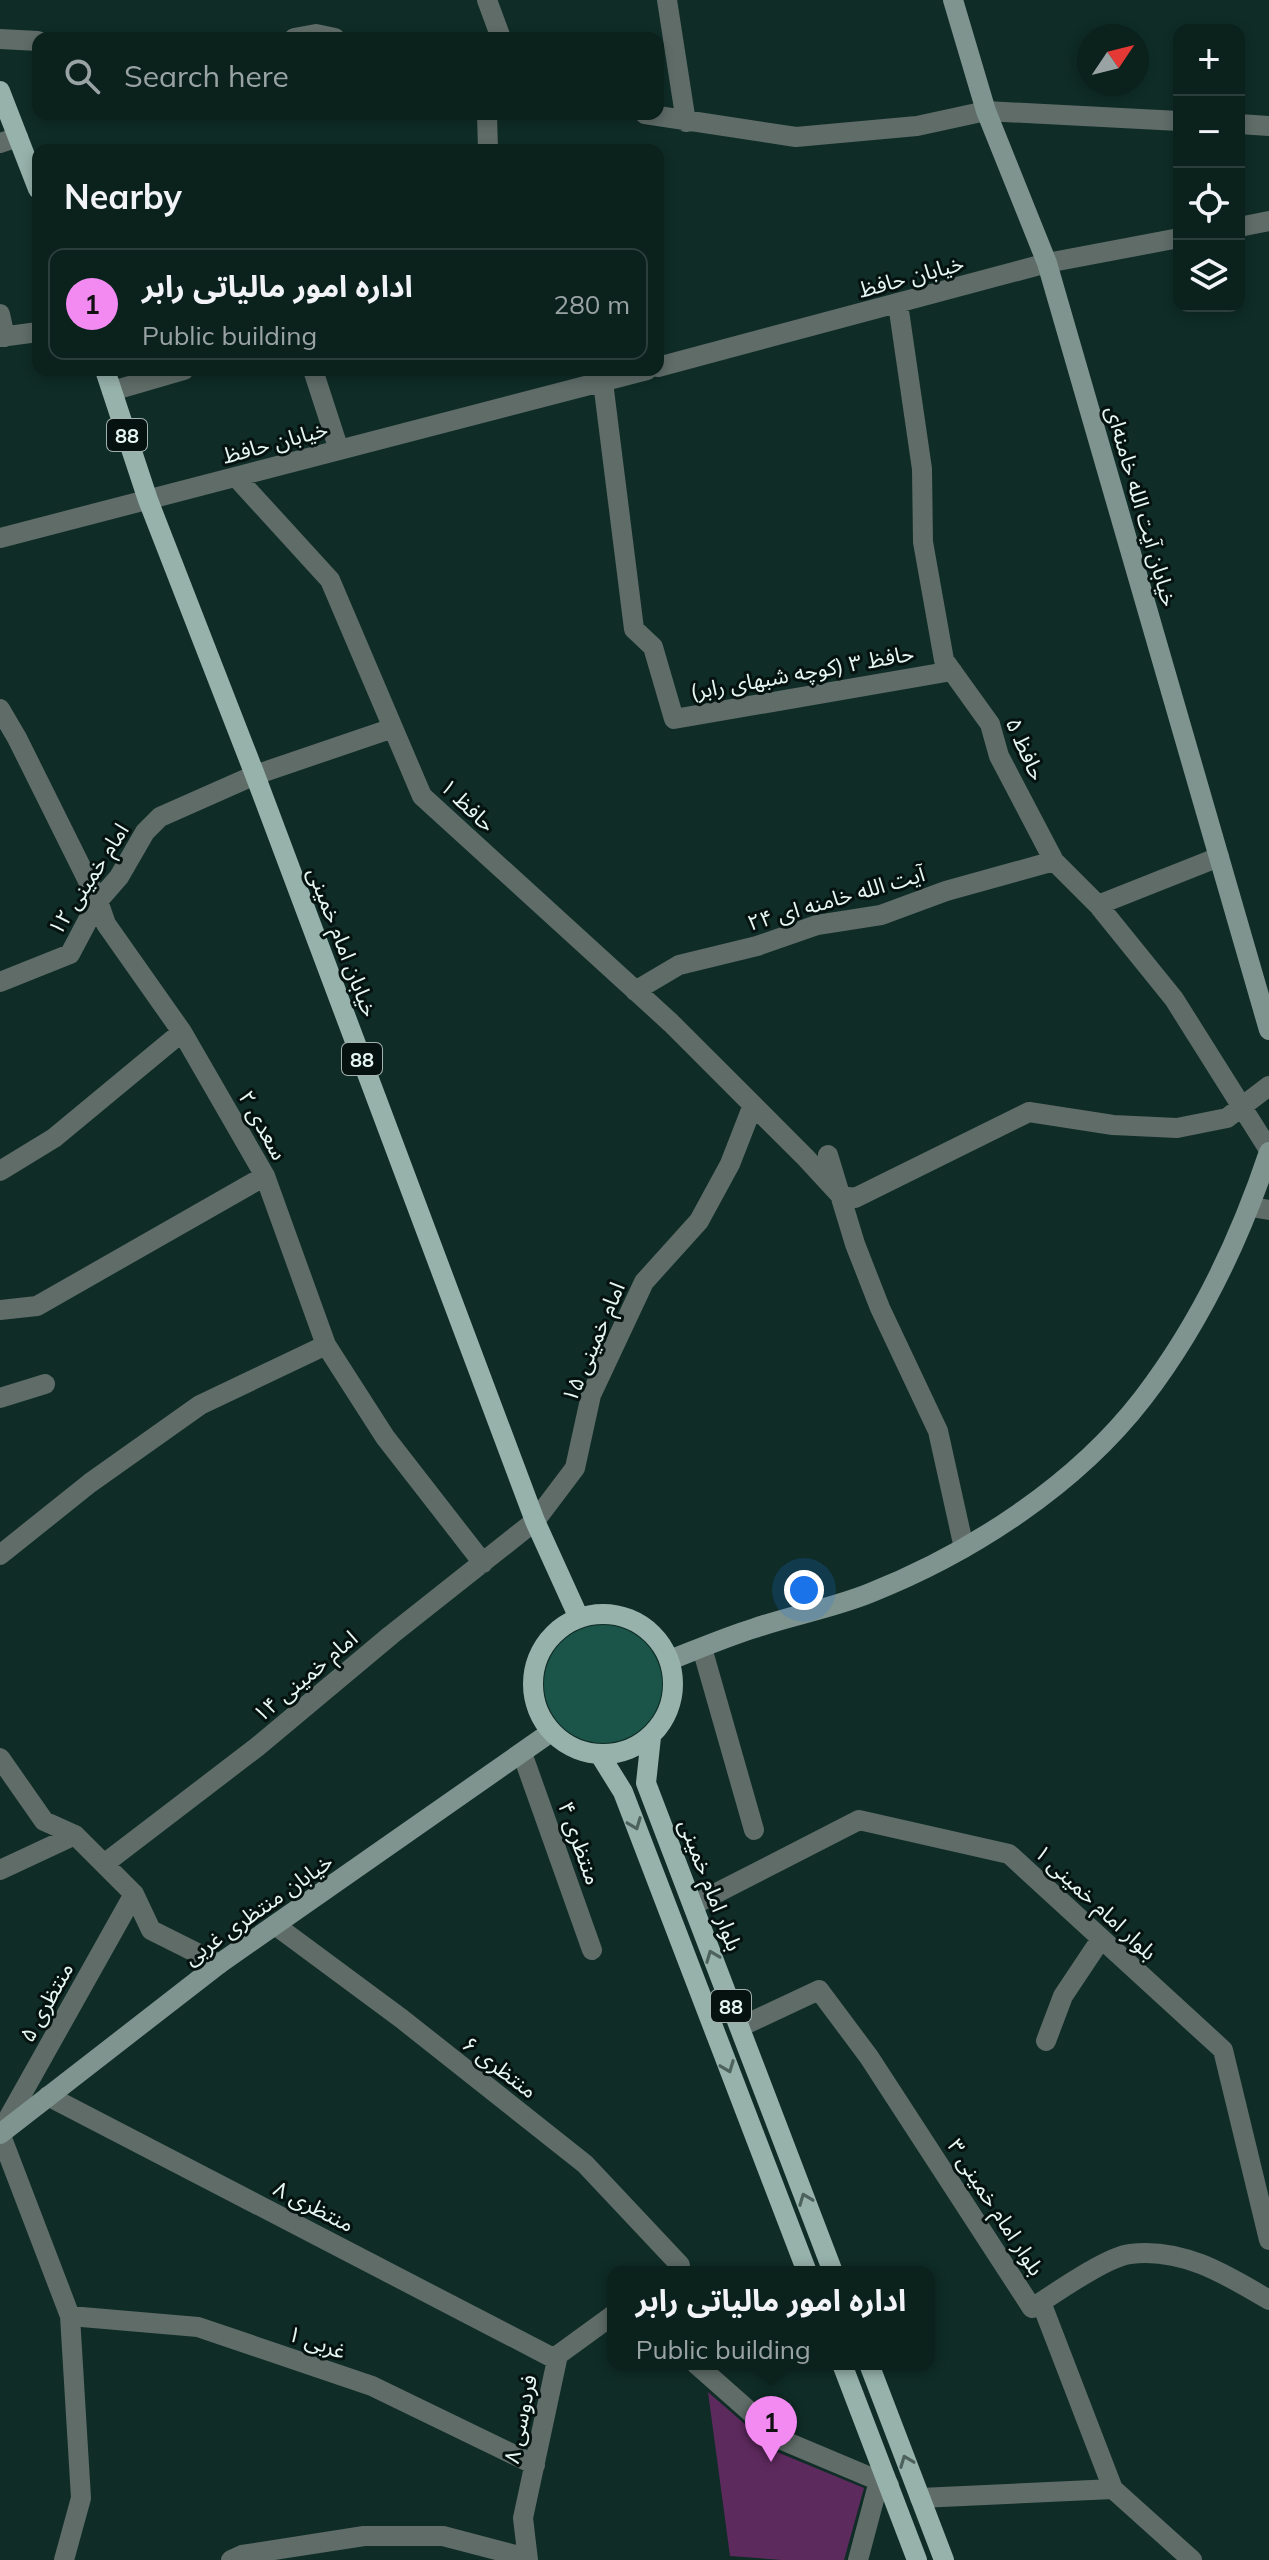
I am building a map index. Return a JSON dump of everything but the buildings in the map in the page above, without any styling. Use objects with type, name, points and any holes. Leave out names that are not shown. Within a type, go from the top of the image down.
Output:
[{"type":"main road","name":"خیابان آیت الله خامنه‌ای","points":[[953,0],[986,111],[1047,263],[1269,1030]]},
{"type":"main road","points":[[0,91],[9,140],[32,179]]},
{"type":"main road","name":"خیابان امام خمینی","points":[[107,376],[148,500],[255,775],[535,1521],[579,1618]]},
{"type":"main road","points":[[651,1737],[619,1753],[600,1755],[574,1748],[551,1732],[538,1713],[535,1702],[534,1667],[543,1646],[559,1629],[579,1618],[600,1613],[622,1616],[643,1625],[659,1641],[670,1660],[754,1628],[868,1594],[943,1561],[1015,1516],[1081,1464],[1142,1399],[1202,1309],[1260,1209],[1269,1151]]},
{"type":"main road","name":"88","points":[[651,1737],[664,1720],[672,1701],[674,1680],[670,1660]]},
{"type":"main road","name":"خیابان منتظری غربی","points":[[0,2134],[219,1964],[551,1732]]},
{"type":"main road","name":"بلوار امام خمینی","points":[[651,1737],[646,1783],[831,2266]]},
{"type":"main road","name":"88","points":[[600,1755],[623,1792],[805,2266]]},
{"type":"main road","points":[[844,2370],[884,2483],[917,2560]]},
{"type":"main road","points":[[871,2370],[944,2560]]},
{"type":"street","points":[[487,0],[499,32]]},
{"type":"street","points":[[667,0],[686,122]]},
{"type":"street","points":[[0,39],[32,41]]},
{"type":"street","points":[[664,118],[796,137],[917,126],[986,111],[1173,121]]},
{"type":"street","points":[[487,120],[488,144]]},
{"type":"street","points":[[1245,124],[1269,126]]},
{"type":"street","points":[[1245,226],[1269,221]]},
{"type":"street","name":"خیابان حافظ","points":[[664,365],[1047,263],[1173,239]]},
{"type":"street","name":"حافظ ۵","points":[[898,304],[922,469],[923,542],[944,660],[990,724],[999,756],[1054,861],[1098,905],[1174,999],[1269,1151]]},
{"type":"street","points":[[0,314],[2,337],[32,333]]},
{"type":"street","points":[[112,391],[163,376]]},
{"type":"street","points":[[315,376],[339,450]]},
{"type":"street","name":"خیابان حافظ","points":[[0,538],[611,377]]},
{"type":"street","name":"حافظ ۳ (کوچه شبهای رابر)","points":[[611,377],[634,629],[653,647],[674,719],[952,671]]},
{"type":"street","name":"حافظ ۱","points":[[236,477],[330,580],[422,796],[635,991],[753,1105],[841,1196]]},
{"type":"street","name":"سعدی ۲","points":[[0,709],[9,740],[98,901],[106,924],[182,1032],[265,1176],[326,1345],[385,1437],[483,1563]]},
{"type":"street","name":"امام خمینی ۱۲","points":[[0,982],[70,954],[98,901],[119,877],[145,832],[160,817],[255,775],[393,728]]},
{"type":"street","points":[[1098,905],[1219,857]]},
{"type":"street","name":"آیت الله خامنه ای ۲۴","points":[[635,991],[679,965],[757,946],[817,925],[881,915],[946,891],[1054,861]]},
{"type":"street","points":[[0,1171],[54,1138],[182,1032]]},
{"type":"street","points":[[841,1196],[855,1198],[1029,1112],[1113,1125],[1177,1128],[1227,1118],[1269,1086]]},
{"type":"street","name":"امام خمینی ۱۵","points":[[535,1521],[575,1468],[591,1395],[644,1282],[699,1221],[730,1164],[753,1105]]},
{"type":"street","points":[[828,1155],[855,1244],[880,1308],[938,1431],[964,1548]]},
{"type":"street","points":[[0,1310],[37,1306],[265,1176]]},
{"type":"street","points":[[0,1555],[90,1483],[200,1405],[326,1345]]},
{"type":"street","points":[[0,1398],[45,1384]]},
{"type":"street","name":"امام خمینی ۱۴","points":[[104,1864],[257,1747],[535,1521]]},
{"type":"street","points":[[702,1648],[754,1830]]},
{"type":"street","name":"منتظری ۴","points":[[522,1753],[592,1950]]},
{"type":"street","points":[[0,1758],[7,1782],[44,1821],[75,1835],[134,1894],[151,1930],[219,1964]]},
{"type":"street","name":"بلوار امام خمینی ۱","points":[[693,1905],[859,1820],[1009,1854],[1223,2050],[1269,2240]]},
{"type":"street","points":[[0,1870],[75,1835]]},
{"type":"street","name":"منتظری ۵","points":[[0,2134],[134,1894]]},
{"type":"street","name":"منتظری ۶","points":[[275,1925],[385,2006],[585,2164],[674,2266]]},
{"type":"street","points":[[1046,2041],[1063,1996],[1101,1939]]},
{"type":"street","name":"بلوار امام خمینی ۳","points":[[740,2027],[819,1990],[869,2057],[1032,2308],[1083,2275],[1129,2254],[1182,2256],[1233,2279],[1269,2300]]},
{"type":"street","name":"منتظری ۸","points":[[48,2096],[557,2360]]},
{"type":"street","points":[[0,2134],[70,2316],[81,2498],[64,2560]]},
{"type":"street","points":[[1041,2302],[1113,2489],[1192,2560]]},
{"type":"street","name":"غربی ۱","points":[[70,2316],[198,2327],[372,2386],[535,2465]]},
{"type":"street","name":"فردوسی ۸","points":[[528,2559],[523,2518],[558,2355],[607,2319]]},
{"type":"street","points":[[703,2370],[782,2440],[884,2483],[858,2560]]},
{"type":"street","points":[[920,2498],[1113,2489]]},
{"type":"street","points":[[231,2560],[242,2555],[364,2536],[443,2536],[528,2559]]},
{"type":"green space","points":[[603,1625],[626,1630],[645,1642],[657,1661],[662,1684],[657,1707],[645,1726],[626,1738],[603,1743],[580,1738],[561,1726],[549,1707],[544,1684],[549,1661],[561,1642],[580,1630]]},
{"type":"place","name":"اداره امور مالیاتی رابر","points":[[771,2462]]}]
